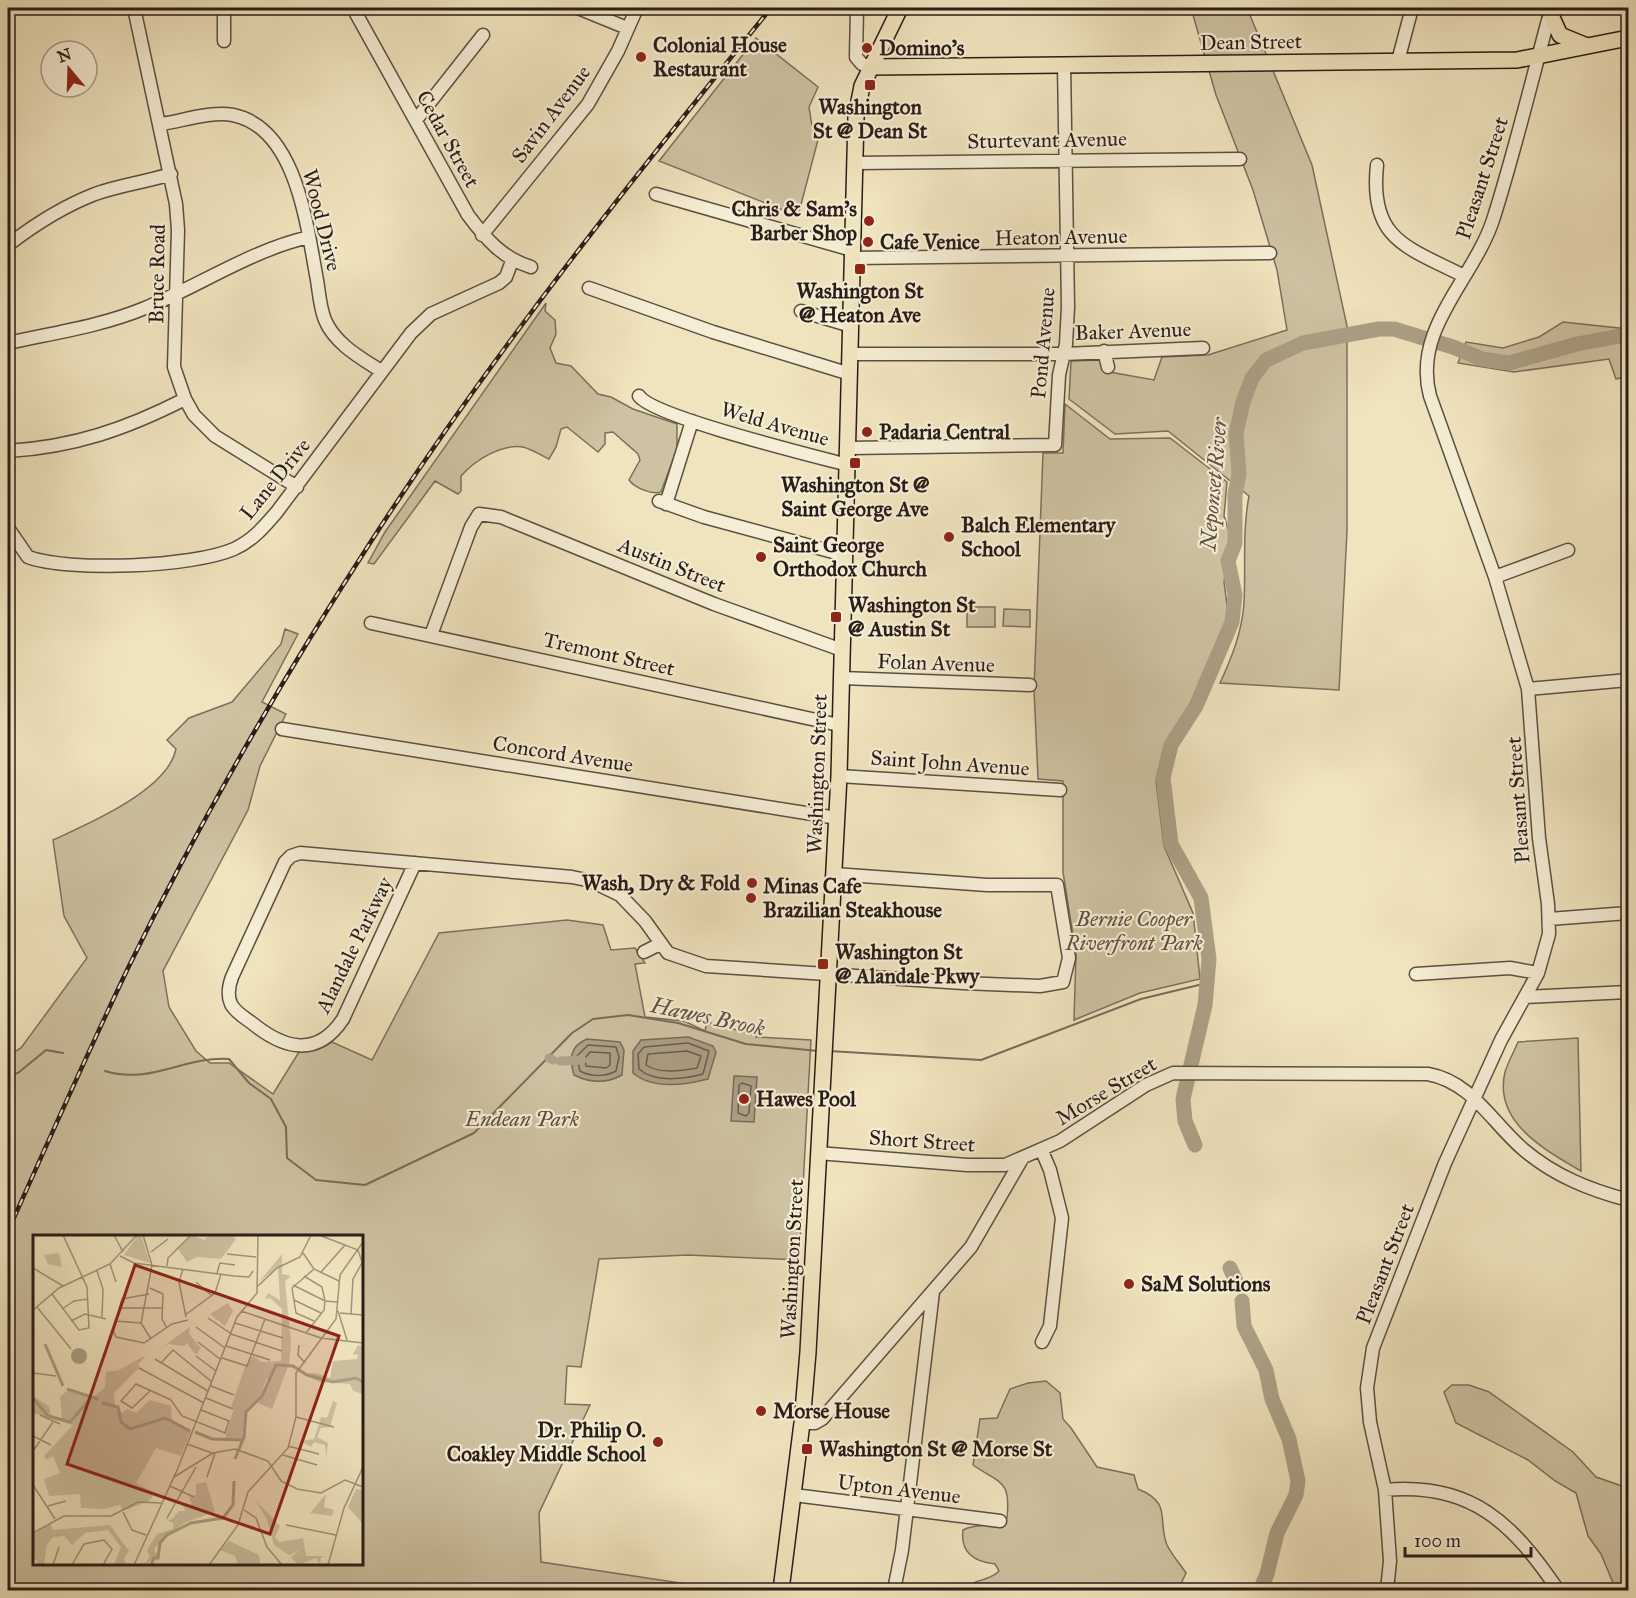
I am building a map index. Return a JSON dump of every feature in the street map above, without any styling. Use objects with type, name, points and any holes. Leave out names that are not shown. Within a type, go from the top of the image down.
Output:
[{"type":"main road","name":"Washington Street","points":[[781,1590],[802,1423],[829,976],[839,776],[857,104],[871,67],[900,8]]},
{"type":"main road","points":[[1551,10],[1560,35],[1590,47]]},
{"type":"main road","name":"Dean Street","points":[[871,67],[1398,61],[1536,57],[1629,38]]},
{"type":"street","name":"Bruce Road","points":[[134,8],[171,174],[178,230],[174,367],[185,399],[194,415],[215,436],[297,487]]},
{"type":"street","points":[[224,8],[224,41]]},
{"type":"street","name":"Cedar Street","points":[[353,8],[454,191],[482,235],[512,261],[531,267]]},
{"type":"street","points":[[578,8],[627,28]]},
{"type":"street","name":"Savin Avenue","points":[[482,235],[588,104],[604,78],[637,8]]},
{"type":"street","points":[[856,8],[856,57],[861,63],[871,67]]},
{"type":"street","points":[[1398,61],[1412,8]]},
{"type":"street","name":"Pleasant Street","points":[[1387,1590],[1389,1551],[1385,1490],[1368,1397],[1374,1348],[1445,1163],[1473,1097],[1538,973],[1545,952],[1549,919],[1539,838],[1528,689],[1495,577],[1430,396],[1425,373],[1429,352],[1442,314],[1476,258],[1492,223],[1509,168],[1536,57],[1551,10]]},
{"type":"street","points":[[416,120],[483,35]]},
{"type":"street","name":"Pond Avenue","points":[[849,448],[1055,445],[1059,375],[1066,344],[1064,65]]},
{"type":"street","name":"Wood Drive","points":[[161,124],[231,115],[258,126],[284,154],[295,183],[309,237],[324,319],[342,343],[381,371]]},
{"type":"street","name":"Sturtevant Avenue","points":[[855,163],[1066,159],[1240,159]]},
{"type":"street","points":[[1377,165],[1374,190],[1378,206],[1393,238],[1464,276]]},
{"type":"street","points":[[8,245],[31,228],[96,194],[142,184],[171,174]]},
{"type":"street","name":"Heaton Avenue","points":[[656,194],[852,254],[1067,256],[1270,254]]},
{"type":"street","points":[[8,343],[112,320],[176,294],[258,256],[309,237]]},
{"type":"street","name":"Lane Drive","points":[[8,528],[28,558],[62,565],[178,563],[234,548],[257,535],[297,487],[411,333],[431,314],[499,283],[506,277],[512,261]]},
{"type":"street","points":[[589,288],[713,332],[850,374]]},
{"type":"street","points":[[801,311],[851,326]]},
{"type":"street","name":"Baker Avenue","points":[[851,354],[1064,354],[1203,348]]},
{"type":"street","points":[[1104,351],[1108,367]]},
{"type":"street","name":"Weld Avenue","points":[[639,396],[648,405],[692,422],[848,465]]},
{"type":"street","points":[[8,451],[98,437],[140,422],[185,399]]},
{"type":"street","points":[[692,422],[662,502],[704,517],[844,555]]},
{"type":"street","name":"Austin Street","points":[[431,635],[471,527],[479,514],[489,514],[714,604],[842,650]]},
{"type":"street","points":[[1495,577],[1568,550]]},
{"type":"street","name":"Tremont Street","points":[[370,623],[839,725]]},
{"type":"street","name":"Folan Avenue","points":[[841,678],[1030,686]]},
{"type":"street","points":[[1528,689],[1629,680]]},
{"type":"street","name":"Concord Avenue","points":[[282,729],[837,818]]},
{"type":"street","name":"Saint John Avenue","points":[[839,776],[1060,790]]},
{"type":"street","name":"Alandale Parkway","points":[[415,863],[343,1019],[333,1035],[312,1045],[293,1046],[261,1031],[232,1007],[229,991],[232,977],[291,856],[300,853],[415,863],[591,881],[620,894],[631,904],[660,944],[678,958],[706,966],[829,976],[1056,984],[1063,982],[1069,958],[1057,885],[987,885],[834,874]]},
{"type":"street","points":[[1549,919],[1629,913]]},
{"type":"street","points":[[644,952],[660,944]]},
{"type":"street","points":[[1416,974],[1510,968],[1538,973]]},
{"type":"street","points":[[1525,997],[1629,992]]},
{"type":"street","name":"Morse Street","points":[[1022,1160],[1042,1151],[1146,1085],[1180,1072],[1428,1074],[1450,1080],[1473,1097],[1516,1143],[1542,1163],[1582,1186],[1629,1200]]},
{"type":"street","points":[[1042,1151],[1050,1170],[1062,1218],[1050,1326],[1042,1342]]},
{"type":"street","name":"Short Street","points":[[818,1153],[978,1165],[1005,1165],[1022,1160]]},
{"type":"street","points":[[802,1423],[815,1423],[822,1419],[933,1292],[980,1234],[1022,1160]]},
{"type":"street","points":[[894,1590],[933,1292]]},
{"type":"street","points":[[1385,1490],[1403,1488],[1436,1492],[1482,1508],[1516,1535],[1558,1590]]},
{"type":"street","name":"Upton Avenue","points":[[794,1495],[1000,1521]]},
{"type":"green space","points":[[1191,8],[1247,8],[1312,165],[1347,326],[1347,531],[1339,690],[1220,683],[1236,644],[1243,614],[1249,496],[1168,431],[1115,434],[1069,399],[1071,361],[1100,360],[1104,371],[1154,380],[1162,357],[1208,355],[1287,330],[1277,270],[1253,190],[1216,95]]},
{"type":"green space","points":[[756,38],[818,87],[809,107],[812,126],[820,132],[798,216],[659,161]]},
{"type":"green space","points":[[546,303],[545,311],[555,320],[556,334],[550,348],[556,363],[571,366],[598,394],[611,397],[633,409],[677,424],[677,449],[661,492],[653,493],[644,490],[629,480],[640,460],[638,454],[613,432],[605,433],[605,444],[598,452],[567,427],[561,429],[556,447],[549,459],[523,447],[506,448],[489,454],[467,470],[461,476],[461,491],[458,494],[435,481],[374,564],[368,563],[385,532]]},
{"type":"green space","points":[[1563,322],[1628,329],[1628,376],[1616,379],[1609,359],[1514,372],[1458,363],[1466,342],[1503,348],[1539,337]]},
{"type":"green space","name":"Bernie Cooper Riverfront Park","points":[[1065,404],[1110,439],[1170,438],[1227,482],[1224,516],[1229,531],[1229,551],[1224,582],[1229,621],[1197,694],[1164,746],[1156,781],[1164,846],[1193,913],[1200,979],[1140,993],[1074,1020],[1076,954],[1063,872],[1063,781],[1038,779],[1034,689],[1043,453],[1063,453]]},
{"type":"green space","points":[[967,607],[995,607],[995,627],[967,627]]},
{"type":"green space","points":[[1004,609],[1030,610],[1030,627],[1003,626]]},
{"type":"green space","name":"Endean Park","points":[[285,629],[298,634],[262,702],[286,714],[260,766],[248,810],[163,971],[169,1007],[196,1051],[210,1063],[229,1063],[273,1094],[299,1052],[316,1050],[332,1042],[372,1060],[439,933],[567,920],[603,925],[611,950],[635,948],[645,963],[635,964],[645,1017],[684,1021],[705,1031],[707,1022],[756,1035],[756,1037],[811,1040],[799,1260],[688,1255],[599,1259],[581,1367],[567,1366],[565,1404],[590,1405],[539,1513],[541,1562],[707,1587],[705,1590],[8,1590],[8,1056],[21,1048],[87,958],[64,916],[53,840],[105,815],[143,792],[170,764],[176,749],[167,740],[189,718],[232,702],[281,644]]},
{"type":"green space","points":[[1578,1038],[1581,1171],[1552,1154],[1525,1132],[1514,1120],[1503,1090],[1505,1072],[1518,1042]]},
{"type":"green space","points":[[1046,1381],[1060,1393],[1063,1419],[1097,1467],[1134,1475],[1138,1489],[1149,1494],[1160,1506],[1167,1545],[1186,1573],[1178,1590],[965,1590],[968,1586],[991,1577],[999,1571],[995,1564],[981,1561],[970,1555],[964,1544],[963,1530],[996,1523],[1007,1518],[1007,1496],[1002,1484],[973,1465],[980,1419],[997,1418],[1010,1389],[1028,1383]]},
{"type":"green space","points":[[1452,1385],[1469,1385],[1489,1392],[1573,1452],[1596,1477],[1628,1488],[1628,1590],[1616,1590],[1601,1554],[1588,1536],[1576,1493],[1555,1481],[1528,1460],[1456,1423],[1444,1392]]},
{"type":"water","points":[[688,1037],[713,1046],[716,1052],[708,1079],[669,1085],[650,1082],[633,1073],[633,1051],[641,1040]]},
{"type":"water","points":[[587,1039],[620,1042],[624,1050],[622,1075],[610,1080],[598,1081],[586,1080],[574,1075],[572,1054],[577,1045]]},
{"type":"water","name":"Hawes Pool","points":[[734,1076],[757,1077],[754,1122],[731,1121]]},
{"type":"waterway","name":"Neponset River","points":[[1195,1145],[1185,1121],[1183,1099],[1205,1005],[1209,959],[1201,898],[1171,844],[1163,778],[1171,745],[1196,706],[1232,622],[1235,595],[1228,561],[1235,543],[1235,494],[1239,474],[1236,434],[1243,402],[1252,378],[1266,360],[1303,343],[1379,329],[1394,329],[1453,347],[1482,359],[1509,363],[1577,344],[1620,336],[1628,337]]},
{"type":"waterway","name":"Hawes Brook","points":[[829,1051],[981,1060],[1141,999],[1207,983]]},
{"type":"waterway","name":"Hawes Brook","points":[[105,1071],[137,1075],[213,1059],[229,1059],[249,1083],[271,1099],[286,1127],[287,1158],[316,1180],[365,1185],[474,1133],[572,1033],[593,1019],[628,1015],[678,1023],[746,1044],[818,1051]]},
{"type":"waterway","name":"Hawes Brook","points":[[8,1075],[18,1073],[46,1050],[63,1053]]},
{"type":"waterway","name":"Hawes Brook","points":[[549,1058],[553,1060]]},
{"type":"waterway","points":[[560,1061],[582,1060]]},
{"type":"waterway","name":"Neponset River","points":[[1230,1268],[1236,1281]]},
{"type":"waterway","name":"Neponset River","points":[[1242,1301],[1244,1326],[1266,1370],[1272,1399],[1289,1439],[1298,1481],[1296,1495],[1277,1533],[1267,1574],[1260,1590]]},
{"type":"railway","points":[[8,1231],[98,1032],[156,912],[243,751],[337,594],[416,473],[513,337],[666,138],[771,8]]},
{"type":"place","name":"Domino's","points":[[867,48]]},
{"type":"place","name":"Colonial House Restaurant","points":[[641,57]]},
{"type":"place","name":"Washington St @ Dean St","points":[[870,85]]},
{"type":"place","name":"Chris & Sam's Barber Shop","points":[[869,221]]},
{"type":"place","name":"Cafe Venice","points":[[868,242]]},
{"type":"place","name":"Washington St @ Heaton Ave","points":[[860,269]]},
{"type":"place","name":"Padaria Central","points":[[867,432]]},
{"type":"place","name":"Washington St @ Saint George Ave","points":[[855,463]]},
{"type":"place","name":"Balch Elementary School","points":[[949,537]]},
{"type":"place","name":"Saint George Orthodox Church","points":[[761,557]]},
{"type":"place","name":"Washington St @ Austin St","points":[[836,617]]},
{"type":"place","name":"Wash, Dry & Fold","points":[[752,883]]},
{"type":"place","name":"Minas Cafe Brazilian Steakhouse","points":[[751,898]]},
{"type":"place","name":"Washington St @ Alandale Pkwy","points":[[823,964]]},
{"type":"place","name":"Hawes Pool","points":[[744,1099]]},
{"type":"place","name":"SaM Solutions","points":[[1129,1284]]},
{"type":"place","name":"Morse House","points":[[761,1411]]},
{"type":"place","name":"Dr. Philip O. Coakley Middle School","points":[[658,1442]]},
{"type":"place","name":"Washington St @ Morse St","points":[[807,1449]]}]
